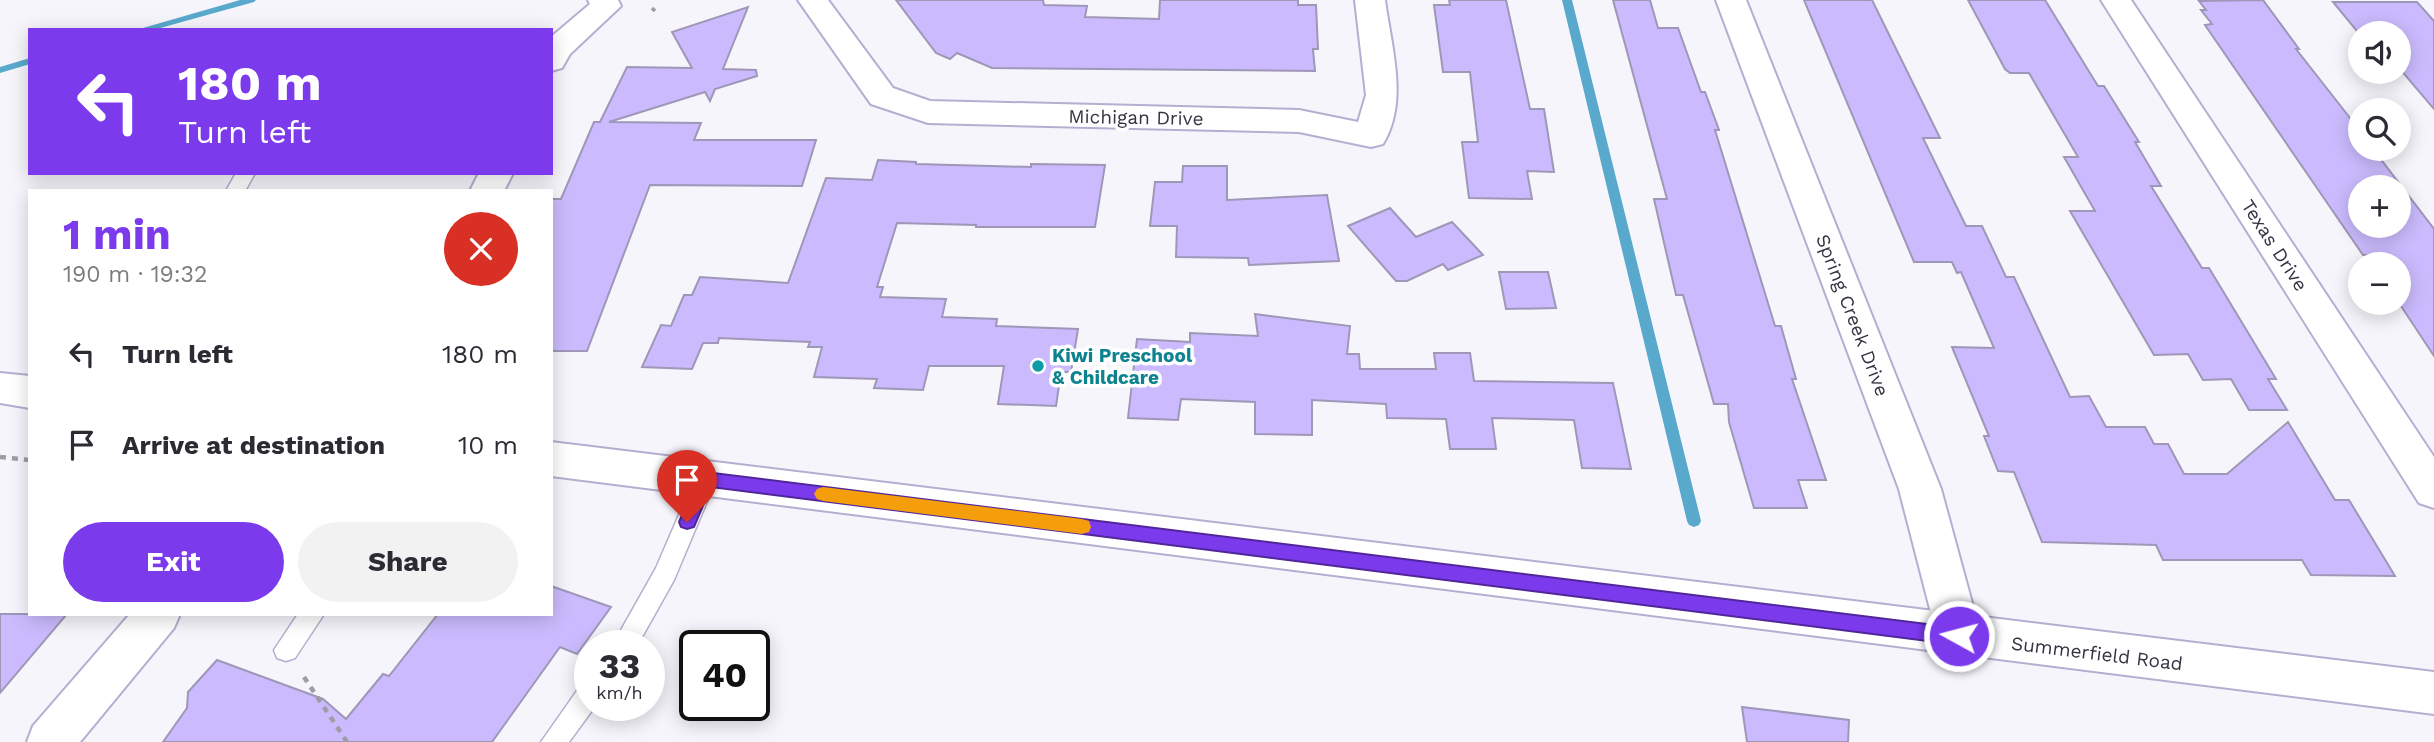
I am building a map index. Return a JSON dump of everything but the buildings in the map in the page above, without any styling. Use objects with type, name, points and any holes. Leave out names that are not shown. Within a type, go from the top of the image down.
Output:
[{"type":"street","name":"Michigan Drive","points":[[813,0],[882,96],[928,112],[1299,121],[1371,136],[1382,94],[1370,0]]},
{"type":"street","name":"Spring Creek Drive","points":[[1731,0],[1920,489],[1959,636]]},
{"type":"street","name":"Texas Drive","points":[[2116,0],[2434,491]]},
{"type":"street","points":[[553,57],[557,49],[628,5]]},
{"type":"street","points":[[0,388],[28,392]]},
{"type":"street","name":"Summerfield Road","points":[[553,459],[2434,693]]},
{"type":"street","points":[[50,742],[156,616]]},
{"type":"lane","points":[[633,630],[666,573],[705,480]]},
{"type":"lane","points":[[286,650],[312,616]]},
{"type":"lane","points":[[554,742],[574,715]]},
{"type":"path","points":[[0,457],[28,460]]},
{"type":"path","points":[[286,650],[346,742]]},
{"type":"waterway","points":[[148,28],[251,0]]},
{"type":"waterway","points":[[1567,0],[1694,521]]},
{"type":"waterway","points":[[0,70],[28,62]]},
{"type":"slow traffic","points":[[823,494],[1082,527]]},
{"type":"place","name":"Kiwi Preschool & Childcare","points":[[1038,366]]},
{"type":"route","points":[[687,522],[705,480],[1959,636]]}]
